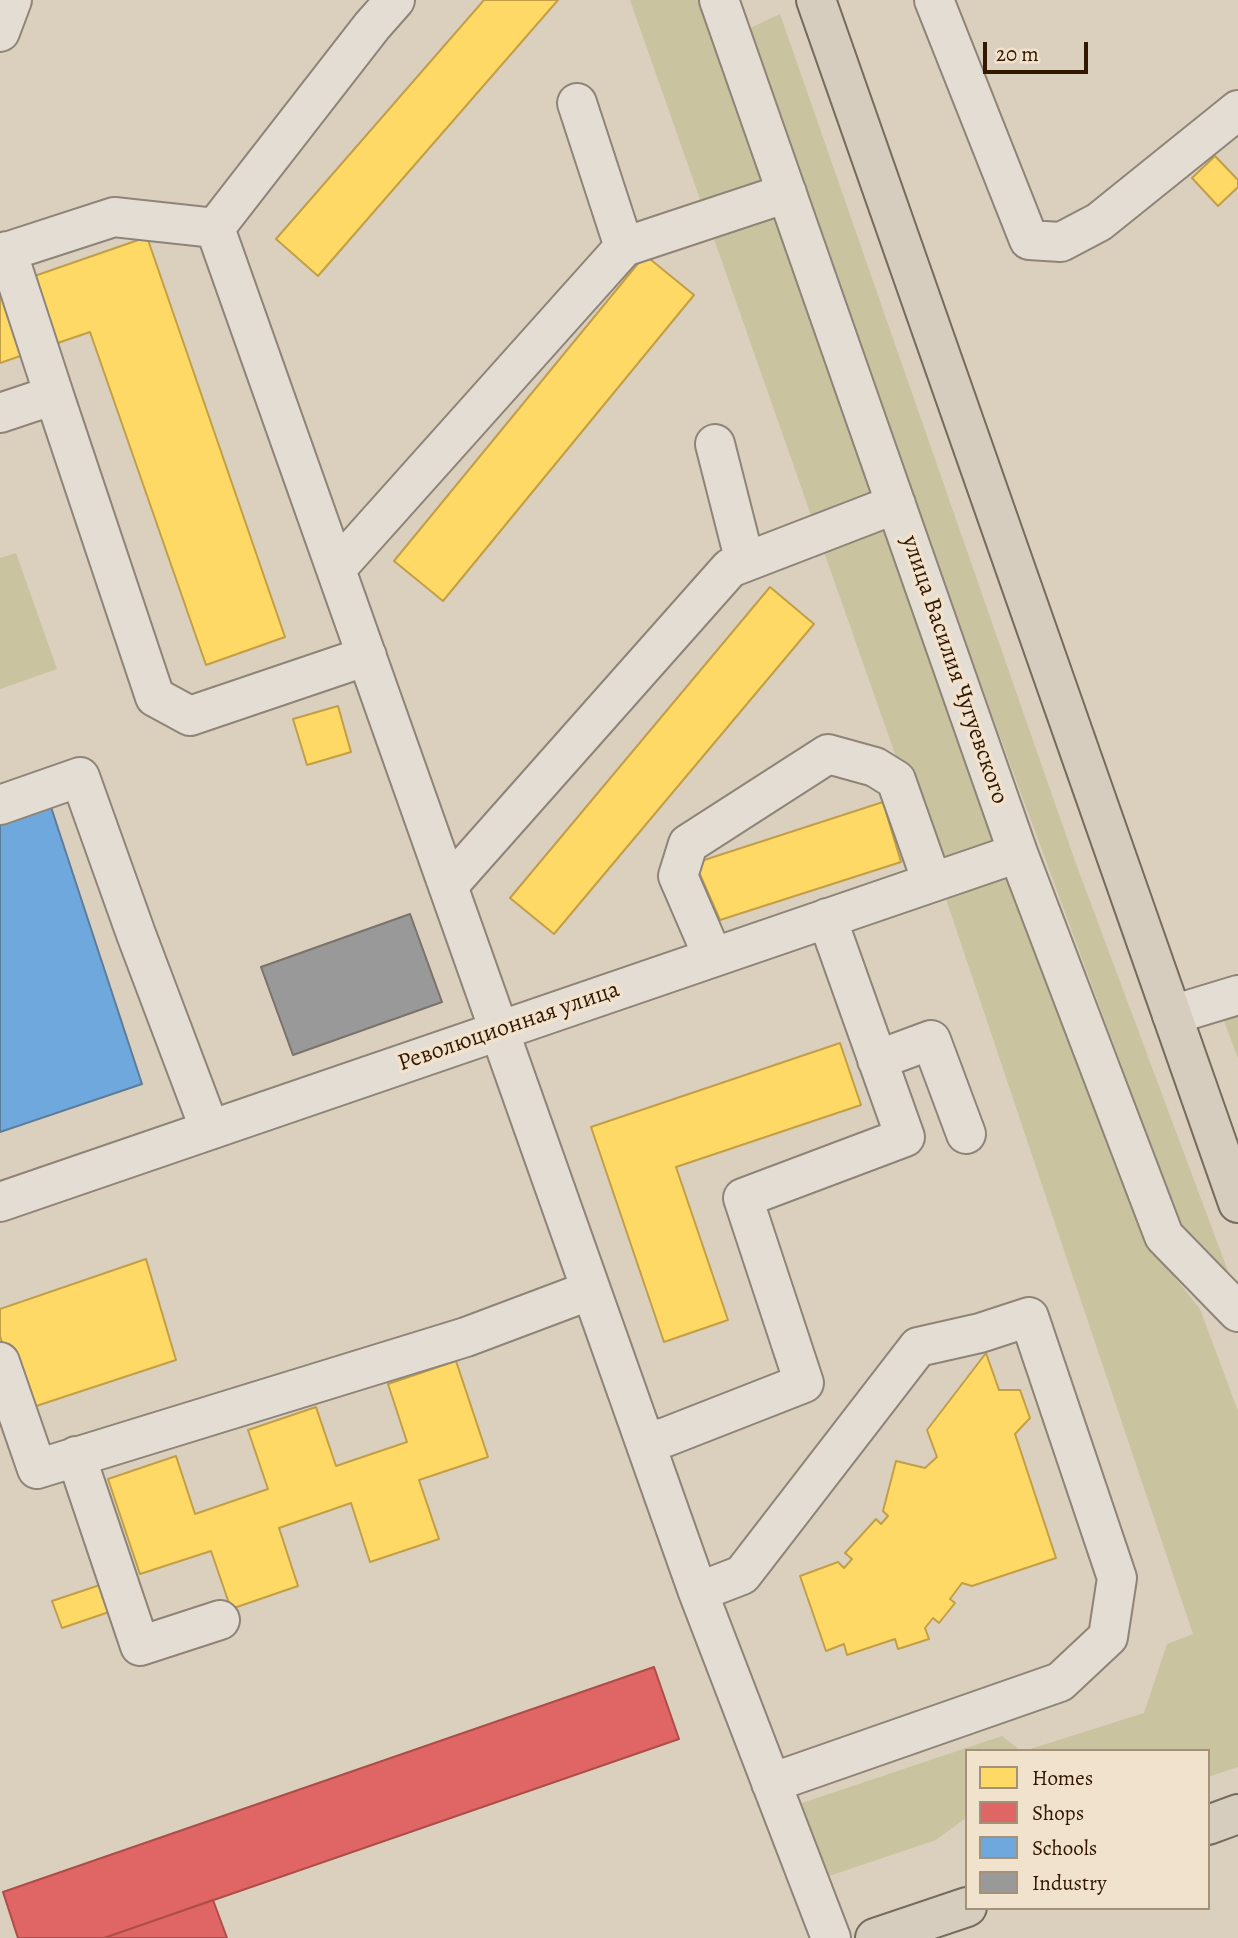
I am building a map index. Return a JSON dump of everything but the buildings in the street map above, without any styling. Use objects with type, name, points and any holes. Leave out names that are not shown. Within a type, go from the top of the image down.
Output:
[{"type":"main road","points":[[816,0],[1238,1203]]},
{"type":"main road","points":[[1210,1824],[1238,1814]]},
{"type":"main road","points":[[875,1938],[965,1908]]},
{"type":"street","points":[[0,32],[12,0]]},
{"type":"street","points":[[215,228],[394,0]]},
{"type":"street","name":"улица Василия Чугуевского","points":[[719,0],[1018,853],[1164,1236],[1238,1312]]},
{"type":"street","points":[[934,0],[1029,240],[1061,242],[1099,222],[1238,110]]},
{"type":"street","points":[[577,103],[624,247]]},
{"type":"street","points":[[336,569],[624,247],[787,193]]},
{"type":"street","points":[[215,228],[114,217],[4,252],[155,697],[190,716],[367,656]]},
{"type":"street","points":[[215,228],[696,1586],[831,1938]]},
{"type":"street","points":[[0,413],[54,395]]},
{"type":"street","points":[[715,444],[745,562]]},
{"type":"street","points":[[448,886],[730,568],[896,504]]},
{"type":"street","points":[[713,957],[678,876],[688,844],[828,754],[875,767],[896,780],[932,882]]},
{"type":"street","points":[[0,805],[80,777],[210,1130]]},
{"type":"street","name":"Революционная улица","points":[[0,1202],[1018,853]]},
{"type":"street","points":[[645,1442],[666,1437],[804,1382],[743,1198],[905,1137],[827,918]]},
{"type":"street","points":[[1172,1015],[1238,995]]},
{"type":"street","points":[[877,1060],[931,1040],[966,1134]]},
{"type":"street","points":[[0,1362],[37,1468],[466,1336],[591,1290]]},
{"type":"street","points":[[696,1586],[742,1575],[918,1347],[1030,1317],[1117,1578],[1108,1637],[1060,1682],[771,1783]]},
{"type":"street","points":[[76,1456],[140,1646],[220,1620]]},
{"type":"shaded area","points":[[630,0],[703,0],[1010,876],[1144,1239],[1200,1309],[1238,1411],[1238,1767],[1210,1776],[1210,1749],[1030,1749],[1144,1713],[1167,1644],[1193,1634],[946,899]]},
{"type":"shaded area","points":[[780,14],[1075,861],[1235,1290],[1182,1229],[995,723],[746,30]]},
{"type":"shaded area","points":[[16,553],[57,669],[0,689],[0,558]]},
{"type":"shaded area","points":[[1238,1015],[1238,1058],[1224,1021]]},
{"type":"shaded area","points":[[1002,1736],[1018,1749],[965,1749],[965,1818],[936,1840],[817,1880],[793,1806]]}]
